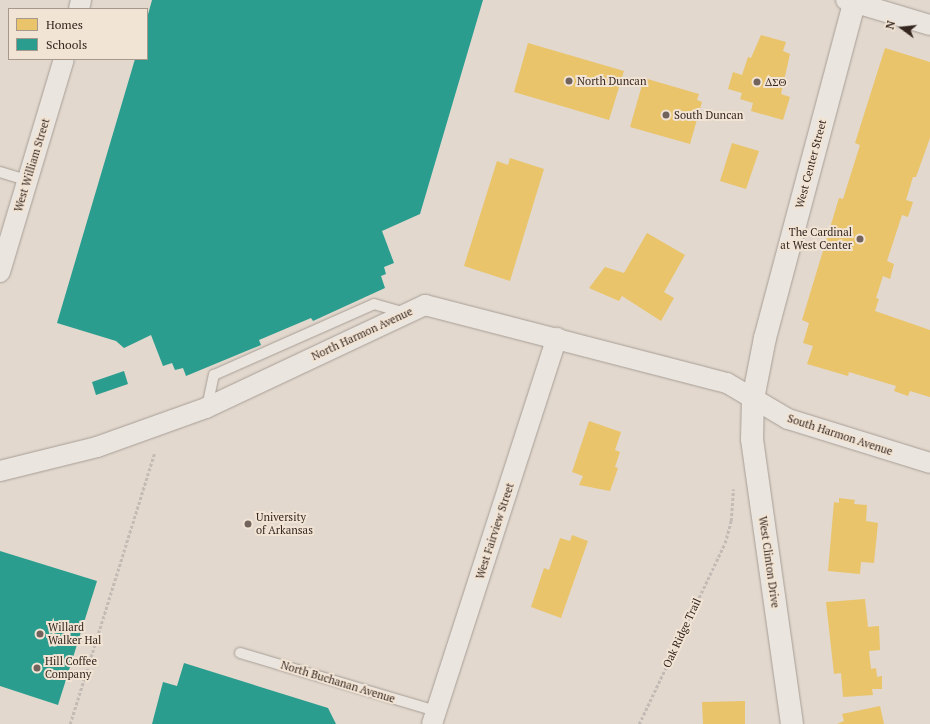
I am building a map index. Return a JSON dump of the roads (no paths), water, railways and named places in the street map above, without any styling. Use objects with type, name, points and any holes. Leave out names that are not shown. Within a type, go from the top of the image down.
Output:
[{"type":"street","points":[[852,1],[930,25]]},
{"type":"street","name":"West Center Street","points":[[753,399],[768,323],[852,1]]},
{"type":"street","name":"West William Street","points":[[0,272],[64,60]]},
{"type":"street","name":"North Harmon Avenue","points":[[0,471],[97,447],[206,408],[405,313],[425,305],[558,338],[727,383],[753,399]]},
{"type":"street","name":"West Fairview Street","points":[[434,718],[558,338]]},
{"type":"street","name":"South Harmon Avenue","points":[[753,399],[806,426],[930,463]]},
{"type":"street","name":"West Clinton Drive","points":[[753,399],[752,440],[792,724]]},
{"type":"lane","points":[[0,172],[27,180]]},
{"type":"lane","points":[[206,408],[214,375],[374,304],[405,313]]},
{"type":"lane","name":"North Buchanan Avenue","points":[[240,653],[434,718]]},
{"type":"place","name":"North Duncan","points":[[569,81]]},
{"type":"place","name":"ΔΣΘ","points":[[757,82]]},
{"type":"place","name":"South Duncan","points":[[666,115]]},
{"type":"place","name":"The Cardinal at West Center","points":[[860,239]]},
{"type":"place","name":"University of Arkansas","points":[[248,524]]},
{"type":"place","name":"Willard Walker Hal","points":[[40,634]]},
{"type":"place","name":"Hill Coffee Company","points":[[37,668]]}]
